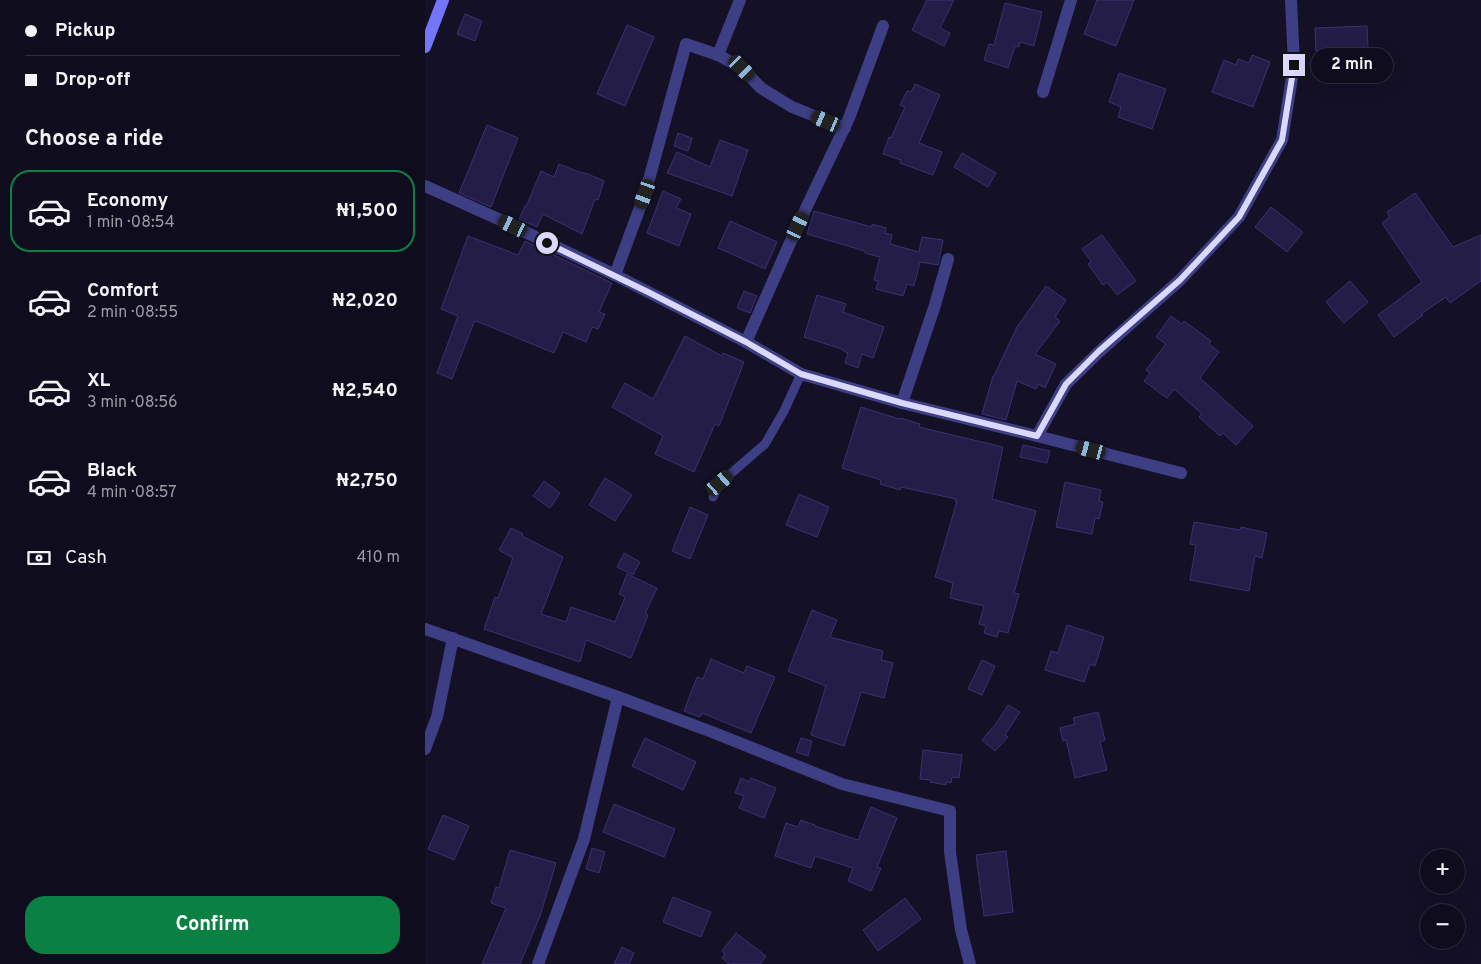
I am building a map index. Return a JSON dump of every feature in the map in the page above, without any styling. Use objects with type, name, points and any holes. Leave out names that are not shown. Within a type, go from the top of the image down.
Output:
[{"type":"main road","points":[[425,46],[443,0]]},
{"type":"street","points":[[718,55],[740,0]]},
{"type":"street","points":[[1043,92],[1071,0]]},
{"type":"street","points":[[1037,436],[1066,384],[1099,351],[1180,280],[1239,217],[1282,140],[1294,65],[1291,0]]},
{"type":"street","points":[[746,342],[798,226],[845,128],[883,26]]},
{"type":"street","points":[[615,275],[645,194],[686,44],[718,55],[742,68],[761,88],[792,107],[845,128]]},
{"type":"street","points":[[425,186],[615,275],[746,342],[801,374],[902,403],[1181,473]]},
{"type":"street","points":[[902,403],[935,305],[948,259]]},
{"type":"street","points":[[425,629],[618,697],[842,784],[950,811],[950,852],[961,930],[970,964]]},
{"type":"street","points":[[425,749],[437,717],[453,638]]},
{"type":"street","points":[[538,964],[584,839],[618,697]]},
{"type":"lane","points":[[713,498],[720,483],[765,444],[784,411],[801,374]]},
{"type":"building","points":[[927,0],[954,0],[940,28],[950,33],[944,46],[912,30]]},
{"type":"building","points":[[1097,0],[1134,0],[1116,46],[1084,34]]},
{"type":"building","points":[[1005,3],[1042,12],[1034,46],[1020,42],[1019,47],[1015,46],[1008,68],[984,60],[989,44],[994,45]]},
{"type":"building","points":[[465,14],[482,21],[475,41],[457,34]]},
{"type":"building","points":[[627,25],[654,37],[625,106],[597,94]]},
{"type":"building","points":[[1367,26],[1368,49],[1316,51],[1315,28]]},
{"type":"building","points":[[1252,55],[1270,62],[1253,107],[1212,92],[1224,60],[1236,65],[1238,59],[1249,63]]},
{"type":"building","points":[[1119,73],[1166,89],[1152,129],[1118,117],[1121,107],[1109,102]]},
{"type":"building","points":[[915,84],[940,95],[919,143],[942,152],[933,175],[900,163],[901,160],[883,154],[889,137],[891,138],[905,107],[900,105],[907,91],[911,92]]},
{"type":"building","points":[[487,125],[518,138],[491,207],[459,193]]},
{"type":"building","points":[[678,133],[692,138],[688,151],[674,146]]},
{"type":"building","points":[[720,140],[748,150],[732,196],[667,173],[677,152],[710,167]]},
{"type":"building","points":[[962,153],[996,173],[988,187],[954,167]]},
{"type":"building","points":[[559,164],[604,181],[598,200],[595,199],[582,234],[543,214],[537,227],[519,219],[541,171],[554,177]]},
{"type":"building","points":[[663,191],[681,199],[676,208],[691,214],[679,246],[647,233]]},
{"type":"building","points":[[1415,193],[1453,247],[1481,235],[1481,281],[1450,303],[1446,297],[1421,314],[1423,315],[1394,337],[1378,315],[1422,282],[1382,223],[1390,217],[1387,212]]},
{"type":"building","points":[[1271,207],[1303,232],[1287,252],[1255,227]]},
{"type":"building","points":[[814,211],[872,227],[872,224],[886,228],[885,233],[892,235],[890,244],[919,252],[922,237],[943,240],[938,265],[920,262],[914,286],[907,284],[903,296],[876,289],[878,281],[874,280],[880,257],[807,234]]},
{"type":"building","points":[[730,221],[777,242],[765,269],[718,248]]},
{"type":"building","points":[[1102,235],[1136,281],[1117,295],[1107,282],[1103,285],[1088,264],[1091,261],[1082,249]]},
{"type":"building","points":[[468,236],[518,255],[525,241],[612,283],[599,312],[605,314],[598,329],[592,327],[586,342],[563,332],[554,353],[476,321],[452,379],[437,373],[458,316],[441,309]]},
{"type":"building","points":[[1350,281],[1368,302],[1344,323],[1326,302]]},
{"type":"building","points":[[1046,286],[1066,300],[1055,317],[1060,321],[1035,354],[1056,364],[1045,388],[1038,384],[1036,389],[1017,381],[1006,420],[982,414],[993,376],[1017,327]]},
{"type":"building","points":[[744,291],[757,296],[750,313],[737,308]]},
{"type":"building","points":[[817,295],[846,304],[843,312],[884,327],[873,358],[862,354],[858,368],[845,363],[848,353],[842,349],[804,337]]},
{"type":"building","points":[[1171,316],[1182,324],[1184,321],[1211,341],[1209,344],[1219,352],[1200,378],[1253,426],[1236,445],[1223,433],[1220,436],[1199,417],[1202,414],[1174,389],[1167,398],[1144,381],[1150,373],[1146,370],[1166,344],[1156,337]]},
{"type":"building","points":[[685,336],[722,356],[723,353],[744,362],[719,426],[715,424],[694,472],[655,454],[663,436],[612,407],[625,383],[653,399]]},
{"type":"building","points":[[861,407],[920,424],[919,427],[1003,447],[992,499],[1036,511],[1014,593],[1019,594],[1008,633],[999,631],[997,637],[984,633],[986,626],[979,624],[984,606],[950,598],[953,583],[935,577],[956,499],[901,487],[900,490],[880,484],[881,480],[842,468]]},
{"type":"building","points":[[1023,445],[1050,451],[1047,463],[1020,457]]},
{"type":"building","points":[[605,478],[632,495],[615,521],[589,505]]},
{"type":"building","points":[[544,481],[560,493],[550,508],[533,496]]},
{"type":"building","points":[[1065,482],[1101,490],[1099,501],[1103,502],[1099,519],[1095,518],[1092,534],[1056,527]]},
{"type":"building","points":[[799,494],[829,507],[817,537],[786,525]]},
{"type":"building","points":[[690,507],[708,515],[690,559],[672,551]]},
{"type":"building","points":[[1194,522],[1240,530],[1241,527],[1267,533],[1262,558],[1255,556],[1249,591],[1190,580],[1196,545],[1190,544]]},
{"type":"building","points":[[511,528],[523,534],[522,536],[563,557],[541,614],[566,622],[571,607],[615,622],[625,597],[619,594],[627,574],[657,588],[645,614],[648,615],[631,658],[586,640],[580,662],[484,629],[495,597],[498,598],[513,558],[499,550]]},
{"type":"building","points":[[624,553],[640,562],[633,575],[617,567]]},
{"type":"building","points":[[812,610],[837,620],[830,637],[883,651],[881,660],[893,663],[884,698],[861,692],[844,746],[811,735],[826,686],[788,671]]},
{"type":"building","points":[[1067,625],[1104,637],[1095,666],[1090,664],[1084,682],[1045,670],[1051,651],[1058,653]]},
{"type":"building","points":[[711,659],[744,673],[747,666],[775,677],[751,733],[702,713],[700,717],[684,711],[697,677],[703,679]]},
{"type":"building","points":[[982,660],[995,666],[982,695],[968,689]]},
{"type":"building","points":[[1008,705],[1020,712],[1005,735],[1008,737],[995,751],[982,740]]},
{"type":"building","points":[[1098,712],[1105,740],[1100,742],[1107,770],[1075,778],[1066,740],[1063,741],[1060,728],[1075,724],[1073,718]]},
{"type":"building","points":[[645,738],[696,762],[683,790],[632,766]]},
{"type":"building","points":[[801,738],[812,741],[808,756],[796,752]]},
{"type":"building","points":[[923,750],[962,755],[959,778],[952,777],[951,783],[946,782],[946,785],[920,779]]},
{"type":"building","points":[[741,778],[749,782],[751,778],[776,788],[764,818],[739,808],[744,796],[735,793]]},
{"type":"building","points":[[614,804],[675,829],[664,857],[603,832]]},
{"type":"building","points":[[871,807],[897,818],[877,867],[881,868],[871,891],[848,881],[853,868],[815,856],[811,868],[775,856],[786,823],[798,827],[801,820],[858,840]]},
{"type":"building","points":[[443,815],[469,826],[454,860],[428,849]]},
{"type":"building","points":[[592,848],[605,852],[599,873],[586,869]]},
{"type":"building","points":[[510,850],[556,863],[540,916],[520,964],[482,964],[506,908],[491,903],[496,887],[499,888]]},
{"type":"building","points":[[1006,851],[1013,912],[984,916],[976,855]]},
{"type":"building","points":[[673,897],[711,912],[701,937],[663,922]]},
{"type":"building","points":[[905,898],[921,919],[878,951],[863,930]]},
{"type":"building","points":[[736,933],[766,956],[760,964],[729,964],[722,958],[725,954],[722,951]]},
{"type":"building","points":[[622,947],[634,953],[629,964],[614,964]]},
{"type":"route","points":[[547,243],[615,275],[746,342],[801,374],[902,403],[1037,436],[1066,384],[1099,351],[1180,280],[1239,217],[1282,140],[1294,65]]}]
